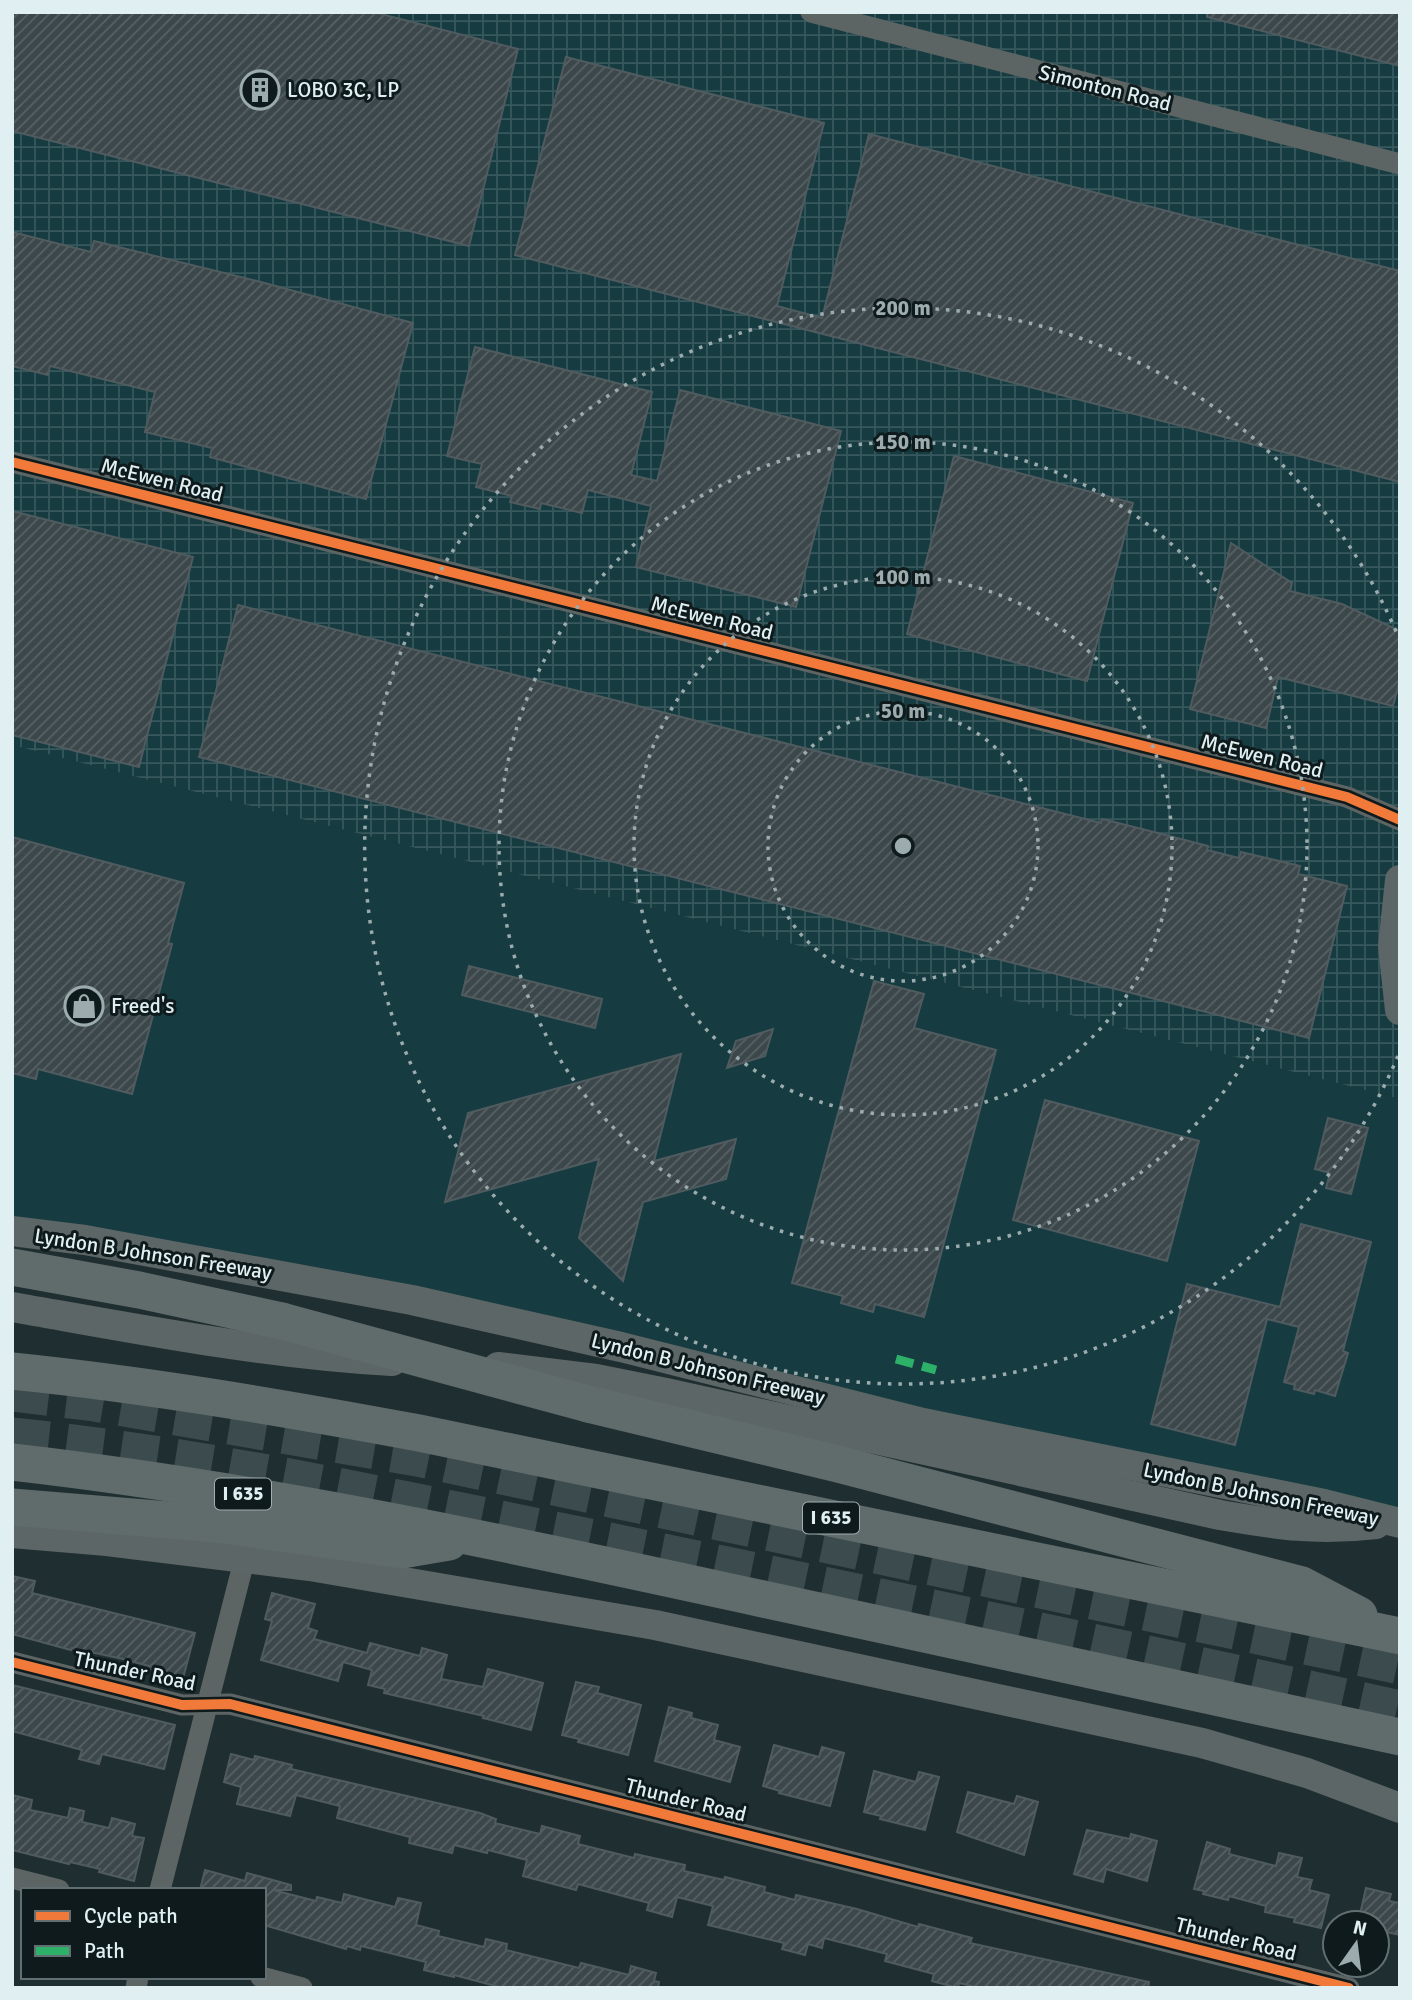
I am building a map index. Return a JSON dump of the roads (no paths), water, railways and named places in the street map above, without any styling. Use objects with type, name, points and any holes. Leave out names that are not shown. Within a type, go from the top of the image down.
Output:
[{"type":"highway","points":[[12,1267],[139,1290],[282,1321],[587,1404],[838,1464],[1302,1585],[1398,1635]]},
{"type":"highway","name":"I 635","points":[[12,1371],[99,1380],[250,1402],[419,1433],[1398,1635]]},
{"type":"highway","name":"I 635","points":[[12,1462],[203,1487],[309,1505],[614,1566],[1400,1737]]},
{"type":"highway","points":[[12,1507],[217,1524],[402,1550],[472,1538]]},
{"type":"main road","points":[[1400,880],[1393,946],[1400,1010]]},
{"type":"main road","name":"Lyndon B Johnson Freeway","points":[[12,1231],[85,1240],[412,1300],[621,1347],[923,1423],[1324,1504],[1397,1523]]},
{"type":"main road","points":[[12,1307],[239,1346],[331,1358],[513,1368],[596,1379],[1220,1515],[1284,1526],[1335,1529],[1397,1523]]},
{"type":"main road","points":[[12,1533],[246,1557],[490,1595],[655,1625],[1202,1743],[1280,1766],[1400,1808]]},
{"type":"street","name":"Simonton Road","points":[[811,12],[1400,163]]},
{"type":"street","name":"McEwen Road","points":[[12,462],[1347,797],[1400,820]]},
{"type":"street","points":[[161,1888],[246,1557]]},
{"type":"street","name":"Thunder Road","points":[[12,1662],[182,1705],[230,1704],[1349,1988]]},
{"type":"street","points":[[12,1878],[50,1888]]},
{"type":"street","points":[[266,1978],[302,1988]]},
{"type":"tunnel","points":[[12,1393],[94,1403],[417,1458],[1400,1666]]},
{"type":"tunnel","points":[[12,1436],[155,1454],[367,1492],[887,1598],[1400,1709]]},
{"type":"place","name":"LOBO 3C, LP","points":[[260,90]]},
{"type":"place","name":"Freed's","points":[[84,1006]]}]
